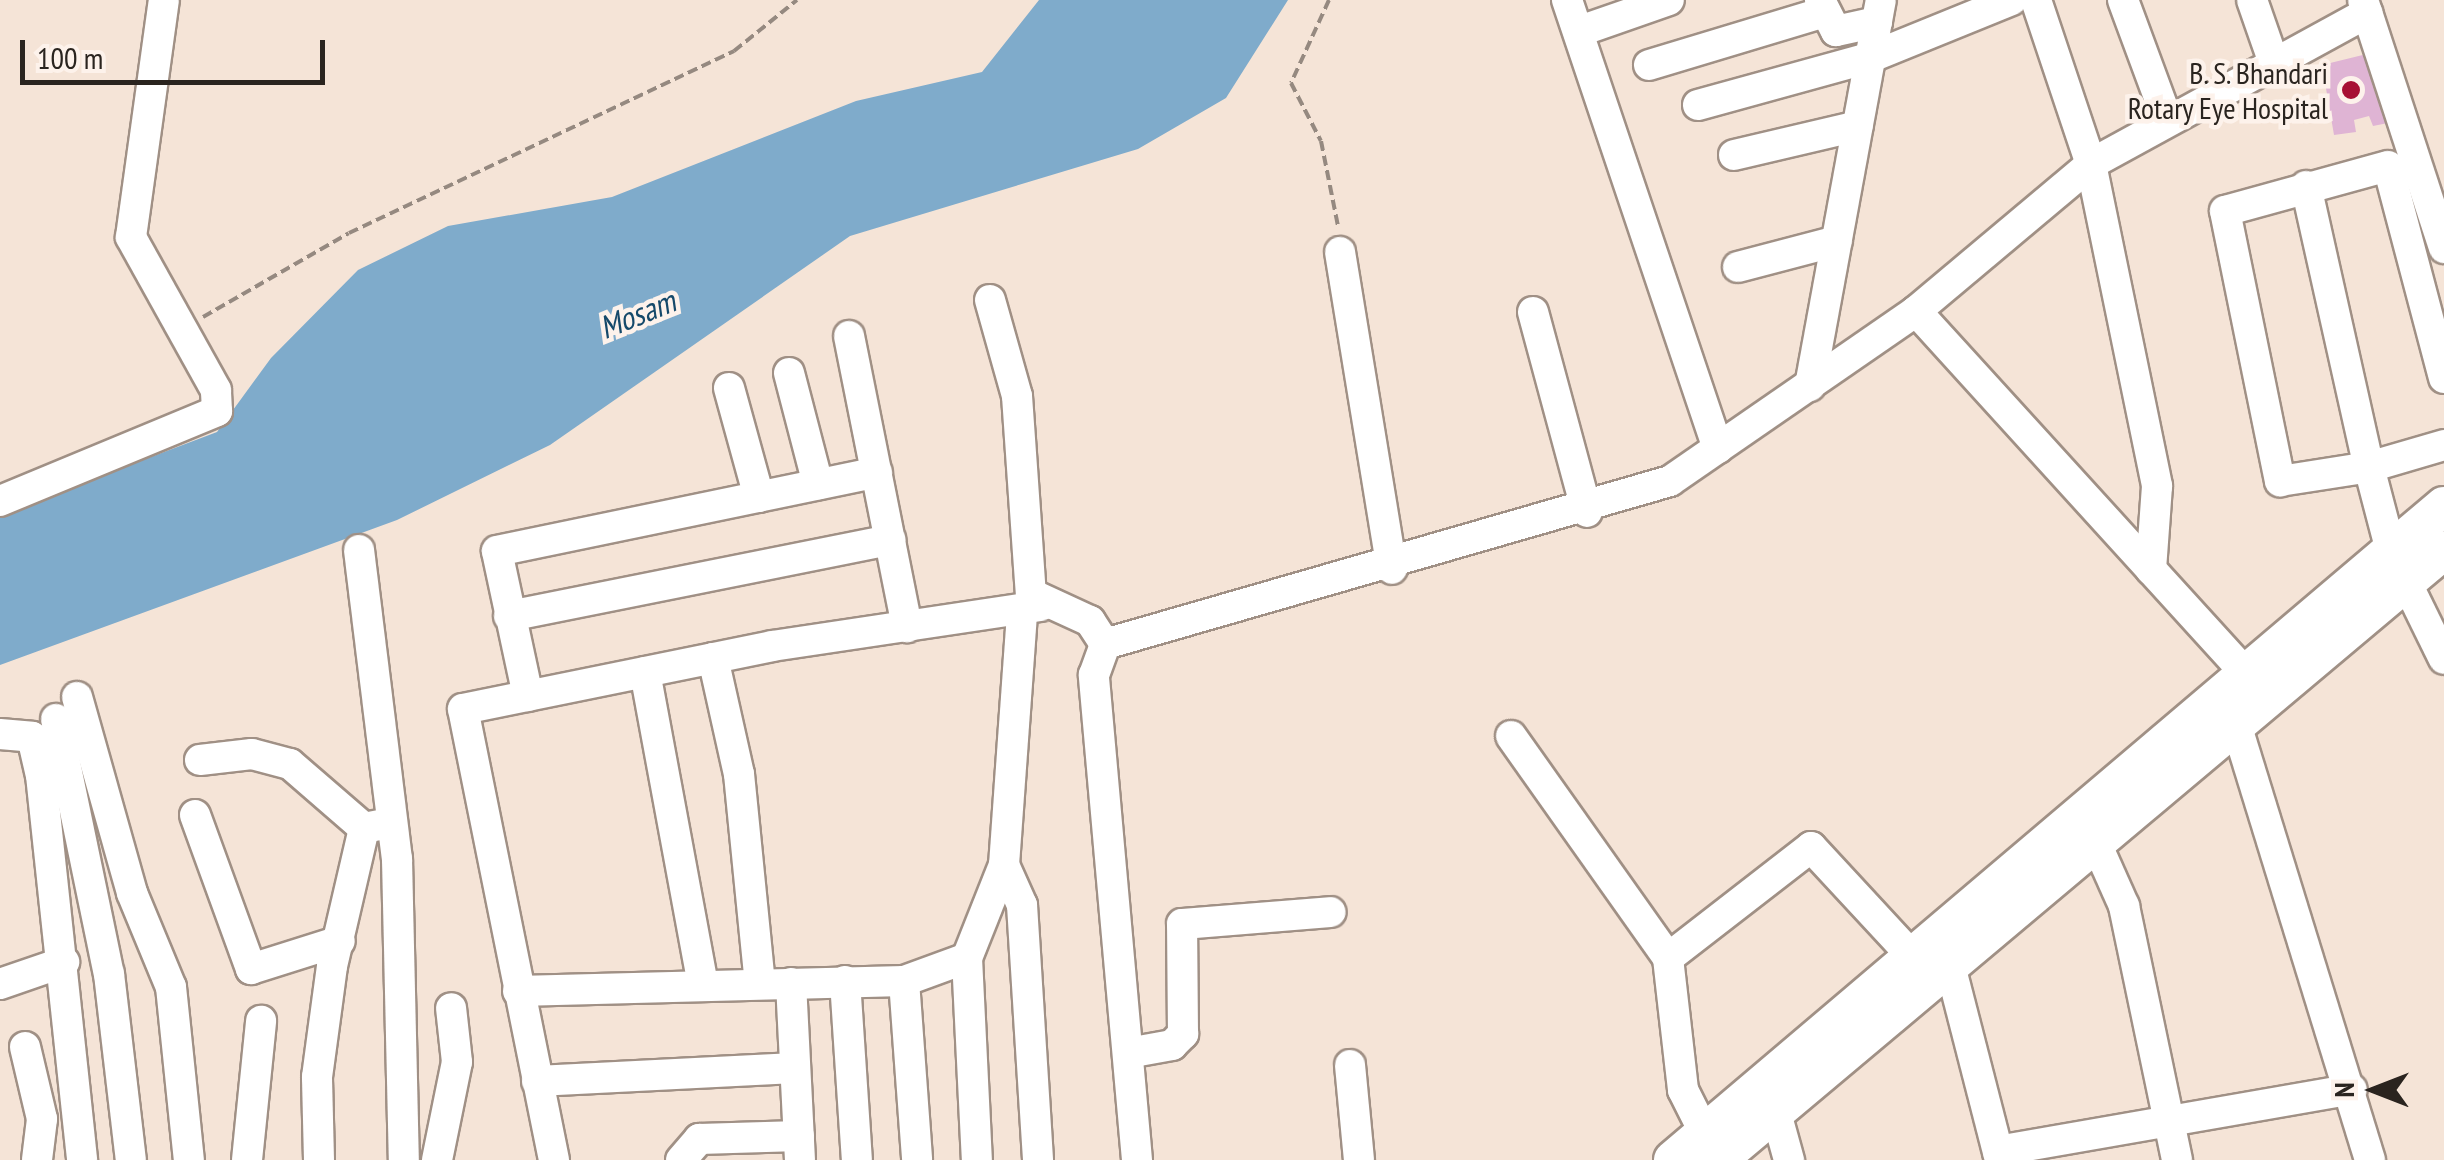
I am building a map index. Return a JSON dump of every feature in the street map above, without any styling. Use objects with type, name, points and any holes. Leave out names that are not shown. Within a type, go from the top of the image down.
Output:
[{"type":"main road","points":[[2086,823],[2234,721],[2399,566],[2444,506]]},
{"type":"main road","points":[[1673,1160],[1711,1147],[1772,1097],[1933,948],[2086,823],[2244,672],[2399,566],[2444,550]]},
{"type":"street","points":[[0,501],[210,421],[216,390],[180,334],[131,237],[164,0]]},
{"type":"street","points":[[1567,0],[1718,448]]},
{"type":"street","points":[[1580,30],[1669,0]]},
{"type":"street","points":[[1698,106],[1869,58],[2012,0]]},
{"type":"street","points":[[2036,0],[2092,164],[2157,486],[2151,570]]},
{"type":"street","points":[[2122,0],[2167,119]]},
{"type":"street","points":[[2252,0],[2274,62]]},
{"type":"street","points":[[1648,66],[1822,6],[1842,32],[1879,11]]},
{"type":"street","points":[[1105,644],[1392,569],[1587,512],[1670,482],[1916,311],[2092,164],[2365,7],[2444,248]]},
{"type":"street","points":[[1810,386],[1879,11]]},
{"type":"street","points":[[1734,155],[1858,126]]},
{"type":"street","points":[[2444,378],[2395,174],[2380,166],[2306,186],[2224,216],[2280,481],[2369,467],[2444,446]]},
{"type":"street","points":[[2306,186],[2369,467],[2399,566],[2444,659]]},
{"type":"street","points":[[1738,266],[1837,242]]},
{"type":"street","points":[[1340,252],[1392,569]]},
{"type":"street","points":[[977,1160],[967,958],[1004,865],[1031,608],[1017,396],[990,300]]},
{"type":"street","points":[[1916,311],[2244,672]]},
{"type":"street","points":[[1533,312],[1587,512]]},
{"type":"street","points":[[848,336],[907,627]]},
{"type":"street","points":[[789,373],[818,484]]},
{"type":"street","points":[[728,388],[758,497]]},
{"type":"street","points":[[528,696],[497,551],[876,472]]},
{"type":"street","points":[[508,616],[890,540]]},
{"type":"street","points":[[359,550],[404,1160]]},
{"type":"street","points":[[554,1160],[463,709],[713,658],[1031,608],[1090,620],[1105,644]]},
{"type":"street","points":[[1105,644],[1094,674],[1137,1160]]},
{"type":"street","points":[[713,658],[739,774],[760,984]]},
{"type":"street","points":[[645,672],[703,985]]},
{"type":"street","points":[[78,697],[132,892],[171,986],[189,1160]]},
{"type":"street","points":[[56,719],[109,974],[131,1160]]},
{"type":"street","points":[[2234,721],[2352,1089],[2370,1160]]},
{"type":"street","points":[[0,734],[32,738],[64,962],[82,1160]]},
{"type":"street","points":[[1510,736],[1668,958],[1683,1090],[1711,1147]]},
{"type":"street","points":[[200,760],[252,754],[290,764],[377,825]]},
{"type":"street","points":[[196,815],[252,970],[340,942]]},
{"type":"street","points":[[2086,823],[2124,906],[2177,1160]]},
{"type":"street","points":[[320,1160],[317,1077],[340,942],[377,825]]},
{"type":"street","points":[[1668,958],[1811,847],[1933,948],[1999,1156],[2352,1089]]},
{"type":"street","points":[[1004,865],[1022,905],[1038,1160]]},
{"type":"street","points":[[1128,1053],[1172,1045],[1182,1034],[1178,926],[1331,912]]},
{"type":"street","points":[[518,991],[904,980],[967,958]]},
{"type":"street","points":[[0,984],[64,962]]},
{"type":"street","points":[[904,980],[918,1160]]},
{"type":"street","points":[[845,982],[857,1160]]},
{"type":"street","points":[[681,1160],[699,1139],[799,1148],[791,983]]},
{"type":"street","points":[[438,1160],[456,1062],[450,1008]]},
{"type":"street","points":[[247,1160],[261,1021]]},
{"type":"street","points":[[25,1047],[42,1119],[37,1160]]},
{"type":"street","points":[[1350,1065],[1359,1160]]},
{"type":"street","points":[[537,1081],[795,1068]]},
{"type":"street","points":[[1772,1097],[1788,1160]]},
{"type":"path","points":[[180,334],[349,233],[734,51],[797,0]]},
{"type":"path","points":[[1329,0],[1290,83],[1325,155],[1340,252]]},
{"type":"water","name":"Mosam","points":[[1039,0],[1288,0],[1226,98],[1138,149],[850,236],[550,445],[397,520],[0,665],[0,514],[217,432],[271,358],[358,270],[448,226],[612,197],[856,101],[982,72]]},
{"type":"building","points":[[2375,52],[2393,122],[2373,126],[2369,116],[2354,120],[2356,132],[2334,135],[2322,65]]},
{"type":"place","name":"B. S. Bhandari Rotary Eye Hospital","points":[[2351,90]]}]
